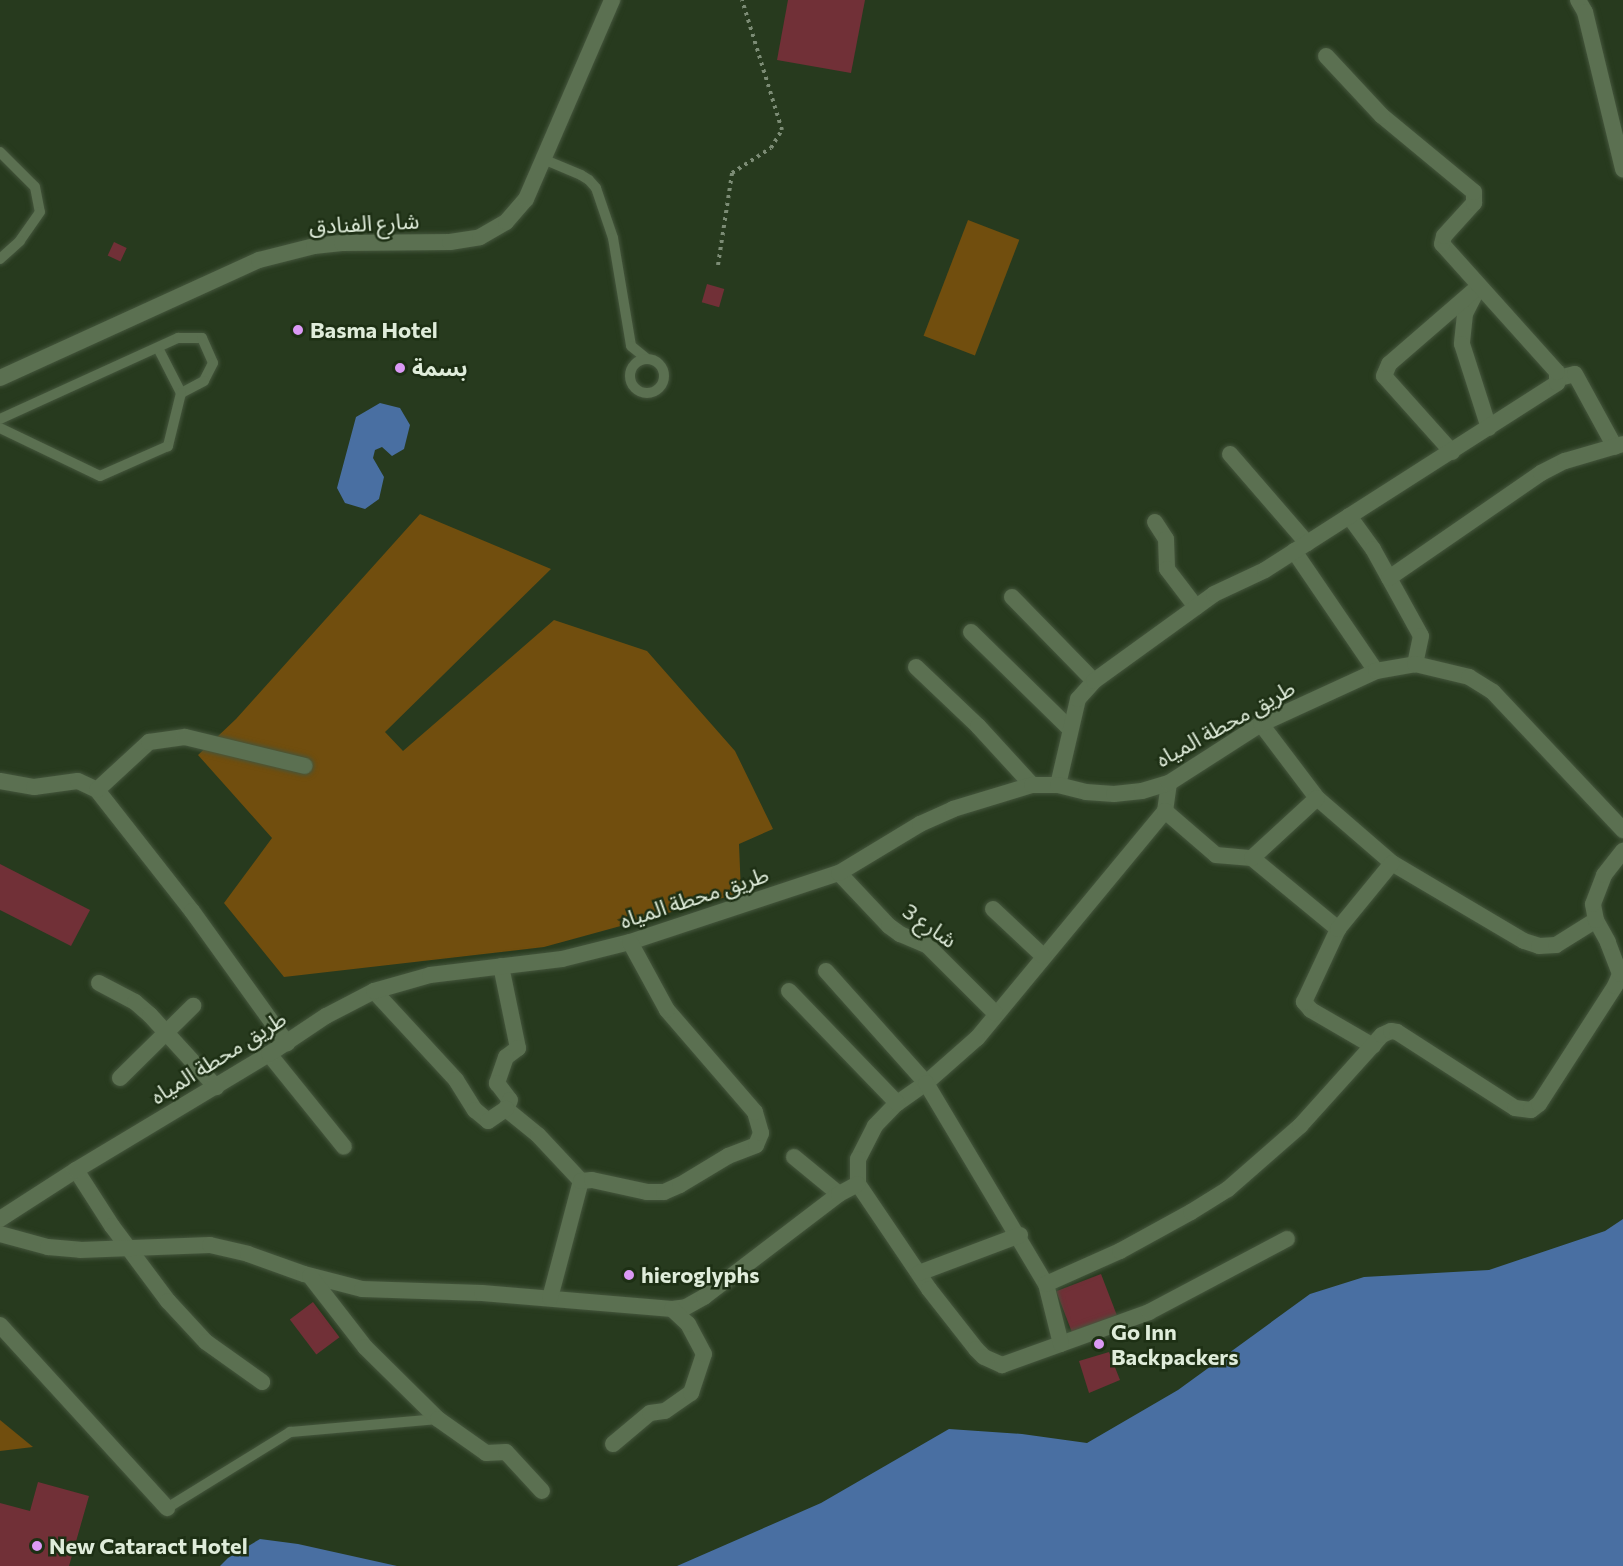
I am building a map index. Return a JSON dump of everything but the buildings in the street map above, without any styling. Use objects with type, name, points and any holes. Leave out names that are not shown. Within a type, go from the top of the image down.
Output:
[{"type":"street","name":"شارع الفنادق","points":[[0,378],[268,257],[342,243],[450,242],[480,237],[506,222],[526,199],[612,0]]},
{"type":"street","points":[[1578,0],[1585,12],[1623,169]]},
{"type":"street","points":[[1326,56],[1382,116],[1474,192],[1474,203],[1444,236],[1442,244],[1478,287],[1557,372],[1559,378]]},
{"type":"street","points":[[1478,287],[1465,314],[1462,344],[1489,428]]},
{"type":"street","points":[[1452,452],[1384,376],[1389,364],[1478,287]]},
{"type":"street","points":[[1058,785],[1078,699],[1094,681],[1226,587],[1265,570],[1553,388],[1559,378],[1575,374],[1619,445],[1565,461],[1541,473],[1389,578]]},
{"type":"street","points":[[1230,454],[1300,547],[1376,670]]},
{"type":"street","points":[[1349,516],[1373,549],[1421,636],[1416,664],[1469,677],[1493,692],[1623,830]]},
{"type":"street","points":[[1155,522],[1166,539],[1167,569],[1196,607]]},
{"type":"street","points":[[1012,597],[1094,681]]},
{"type":"street","points":[[970,632],[1070,729]]},
{"type":"street","name":"طريق محطة المياه","points":[[0,1219],[349,1002],[374,991],[430,975],[562,959],[630,942],[839,873],[920,824],[952,809],[1032,785],[1058,785],[1086,792],[1114,794],[1142,791],[1168,783],[1261,724],[1376,670],[1416,664]]},
{"type":"street","points":[[916,667],[978,726],[1032,785]]},
{"type":"street","points":[[1261,724],[1317,798],[1392,863],[1524,941],[1539,946],[1556,945],[1596,920]]},
{"type":"street","points":[[97,790],[149,742],[184,737],[305,766]]},
{"type":"street","points":[[0,781],[34,787],[78,781],[97,790],[192,911],[287,1042]]},
{"type":"street","points":[[1168,783],[1165,811],[995,1013],[977,1038],[926,1083],[897,1103],[875,1126],[862,1148],[856,1167],[858,1184],[919,1273],[976,1349],[994,1363],[1009,1364],[1149,1312],[1287,1239]]},
{"type":"street","points":[[1252,858],[1317,798]]},
{"type":"street","points":[[1165,811],[1216,855],[1252,858],[1338,929]]},
{"type":"street","points":[[1046,1284],[1120,1251],[1228,1189],[1300,1126],[1382,1035],[1397,1032],[1515,1108],[1531,1110],[1539,1104],[1609,996],[1620,974],[1617,962],[1596,920],[1593,904],[1596,889],[1623,851]]},
{"type":"street","points":[[1373,1046],[1306,1006],[1306,996],[1338,929],[1392,863]]},
{"type":"street","name":"شارع 3","points":[[839,873],[889,926],[900,934],[928,946],[995,1013]]},
{"type":"street","points":[[993,909],[1043,956]]},
{"type":"street","points":[[581,1181],[592,1180],[647,1192],[664,1192],[728,1156],[756,1145],[761,1133],[755,1112],[667,1010],[630,942]]},
{"type":"street","points":[[374,991],[456,1080],[475,1110],[488,1121],[506,1109],[510,1100],[496,1083],[506,1057],[518,1048],[501,966]]},
{"type":"street","points":[[826,971],[926,1083],[1020,1235],[1046,1284],[1061,1344]]},
{"type":"street","points":[[99,983],[135,1002],[167,1032],[216,1086]]},
{"type":"street","points":[[789,991],[897,1103]]},
{"type":"street","points":[[120,1078],[193,1006]]},
{"type":"street","points":[[268,1054],[344,1147]]},
{"type":"street","points":[[506,1109],[538,1136],[581,1181]]},
{"type":"street","points":[[794,1157],[839,1194]]},
{"type":"street","points":[[76,1170],[129,1250],[168,1301],[207,1342],[262,1382]]},
{"type":"street","points":[[549,1298],[581,1181]]},
{"type":"street","points":[[0,1234],[48,1247],[80,1250],[129,1250],[175,1244],[210,1245],[310,1276],[362,1289],[549,1298],[672,1309],[686,1307],[704,1297],[839,1194],[858,1184]]},
{"type":"street","points":[[919,1273],[1020,1235]]},
{"type":"street","points":[[310,1276],[365,1347],[438,1419],[486,1453],[506,1452],[542,1491]]},
{"type":"street","points":[[613,1444],[650,1413],[665,1411],[691,1393],[704,1354],[688,1324],[672,1309]]},
{"type":"street","points":[[0,1325],[167,1508]]},
{"type":"lane","points":[[0,152],[35,187],[40,212],[20,241],[0,259]]},
{"type":"lane","points":[[543,159],[590,180],[596,189],[613,238],[631,346],[646,358]]},
{"type":"lane","points":[[0,419],[178,338],[202,339],[213,363],[204,381],[181,393]]},
{"type":"lane","points":[[0,428],[100,476],[168,446],[181,393],[158,348]]},
{"type":"lane","points":[[167,1508],[290,1432],[438,1419]]},
{"type":"path","points":[[718,265],[732,172],[771,148],[782,130],[742,0]]},
{"type":"shaded area","points":[[968,220],[1019,240],[975,355],[924,336]]},
{"type":"shaded area","points":[[420,514],[551,569],[385,732],[403,751],[554,620],[647,651],[735,751],[773,829],[739,844],[741,893],[544,947],[284,977],[224,903],[272,838],[198,755],[236,719]]},
{"type":"shaded area","points":[[0,1420],[33,1447],[0,1451]]},
{"type":"water","points":[[380,403],[400,408],[410,425],[404,449],[392,456],[382,447],[375,450],[373,458],[384,477],[379,499],[365,509],[345,503],[337,488],[356,417]]},
{"type":"water","points":[[1623,1219],[1623,1566],[677,1566],[821,1503],[949,1429],[1022,1434],[1087,1443],[1178,1390],[1310,1294],[1364,1277],[1489,1270],[1605,1231]]},
{"type":"water","points":[[260,1539],[298,1544],[397,1566],[220,1566],[228,1558]]},
{"type":"place","name":"Basma Hotel","points":[[298,330]]},
{"type":"place","name":"بسمة","points":[[400,368]]},
{"type":"place","name":"hieroglyphs","points":[[629,1275]]},
{"type":"place","name":"Go Inn Backpackers","points":[[1099,1344]]},
{"type":"place","name":"New Cataract Hotel","points":[[37,1546]]}]
